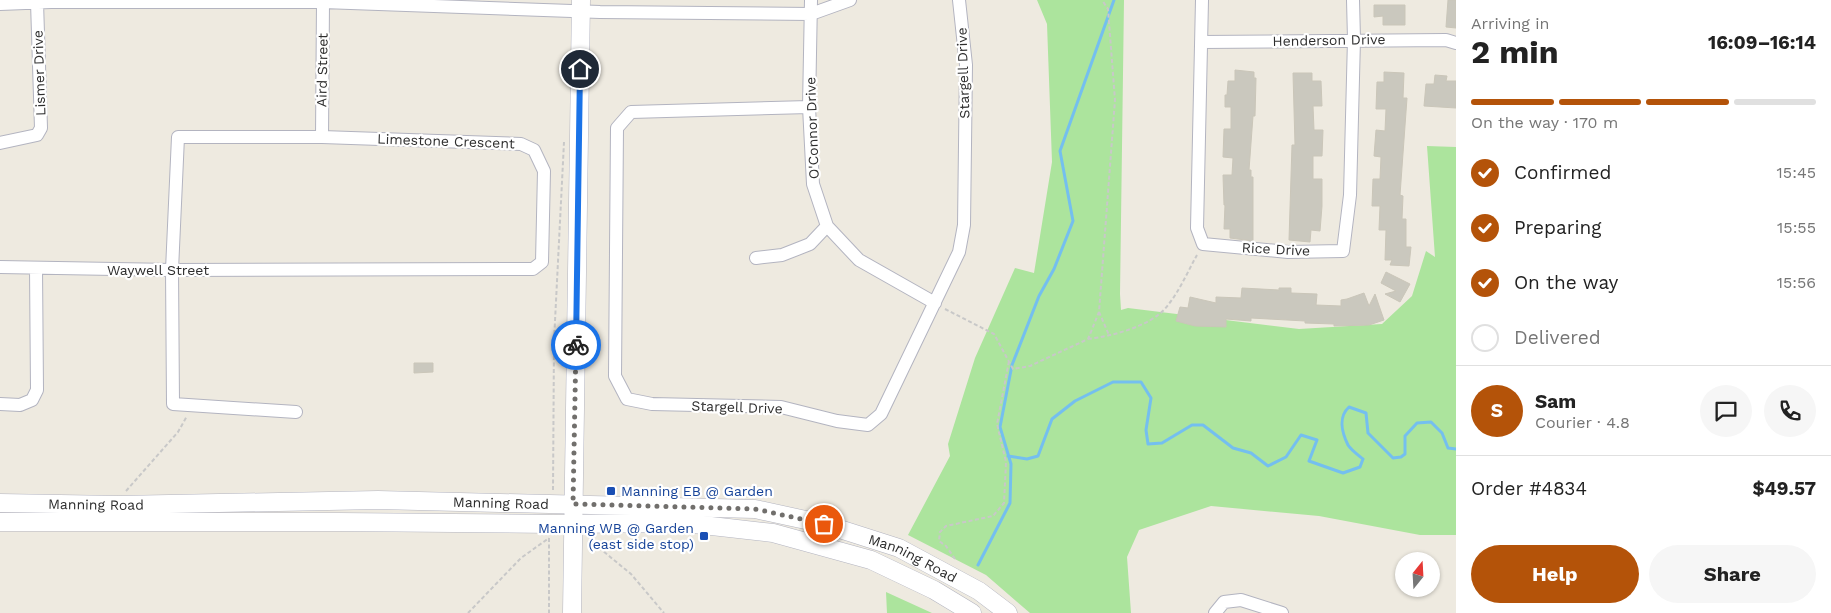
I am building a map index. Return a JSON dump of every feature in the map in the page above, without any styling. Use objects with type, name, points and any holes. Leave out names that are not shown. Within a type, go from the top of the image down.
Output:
[{"type":"main road","points":[[572,613],[581,6]]},
{"type":"main road","name":"Manning Road","points":[[0,504],[119,505],[378,500],[755,509],[824,524],[899,548],[979,591],[1008,613]]},
{"type":"main road","name":"Manning Road","points":[[0,522],[573,524],[685,522],[772,533],[871,560],[934,590],[972,613]]},
{"type":"street","name":"O'Connor Drive","points":[[811,0],[809,107],[813,184],[827,226],[859,260],[935,304]]},
{"type":"street","points":[[0,4],[37,2],[323,2],[581,6],[811,14],[850,0]]},
{"type":"street","name":"Stargell Drive","points":[[809,107],[631,112],[617,128],[615,376],[627,399],[652,404],[781,407],[837,421],[868,425],[882,414],[959,252],[964,225],[966,65],[959,0]]},
{"type":"street","points":[[1202,0],[1197,228],[1203,244]]},
{"type":"street","name":"Rice Drive","points":[[1203,244],[1288,252],[1343,251],[1350,196],[1354,39],[1353,0]]},
{"type":"street","name":"Lismer Drive","points":[[0,143],[37,136],[41,128],[37,2]]},
{"type":"street","name":"Aird Street","points":[[322,137],[323,2]]},
{"type":"street","name":"Henderson Drive","points":[[1201,42],[1354,39],[1446,40],[1456,43]]},
{"type":"street","name":"Limestone Crescent","points":[[172,270],[178,137],[322,137],[521,144],[534,150],[544,171],[542,262],[533,269],[317,270]]},
{"type":"street","points":[[756,258],[782,255],[810,244],[827,226]]},
{"type":"street","name":"Waywell Street","points":[[0,267],[317,270]]},
{"type":"street","points":[[0,404],[20,405],[32,400],[37,390],[36,268]]},
{"type":"street","points":[[172,270],[173,404],[296,412]]},
{"type":"street","points":[[1215,613],[1224,602],[1241,600],[1282,613]]},
{"type":"path","points":[[1088,339],[1099,312],[1115,100],[1108,9],[1102,0]]},
{"type":"path","points":[[553,504],[554,340],[564,137]]},
{"type":"path","points":[[935,304],[994,334],[1013,369],[1030,366],[1088,339],[1110,336],[1144,324],[1168,307],[1203,244]]},
{"type":"path","points":[[1099,312],[1110,336]]},
{"type":"path","points":[[955,559],[946,546],[939,541],[940,532],[946,526],[993,516],[1004,503],[1006,462],[997,424],[1009,361]]},
{"type":"path","points":[[119,505],[120,496],[178,432],[193,405]]},
{"type":"path","points":[[549,613],[549,538],[553,524]]},
{"type":"green space","points":[[1037,0],[1124,0],[1121,310],[1128,308],[1299,329],[1382,324],[1412,296],[1426,251],[1435,257],[1427,146],[1456,147],[1456,535],[1420,535],[1319,516],[1211,506],[1139,530],[1127,557],[1131,613],[1030,613],[986,575],[908,535],[950,456],[948,444],[975,358],[1015,268],[1034,273],[1052,162],[1047,24]]},
{"type":"green space","points":[[886,592],[932,613],[887,613]]},
{"type":"building","points":[[1448,0],[1456,0],[1456,28],[1446,27]]},
{"type":"building","points":[[1374,5],[1405,5],[1405,25],[1383,25],[1383,16],[1374,17]]},
{"type":"building","points":[[1235,70],[1254,72],[1254,78],[1256,78],[1255,116],[1253,116],[1249,170],[1251,170],[1251,177],[1253,177],[1253,241],[1230,238],[1230,229],[1224,229],[1223,175],[1232,175],[1233,158],[1223,157],[1224,129],[1231,129],[1231,107],[1225,107],[1225,95],[1227,95],[1228,81],[1235,81]]},
{"type":"building","points":[[1384,72],[1404,73],[1403,98],[1407,98],[1400,195],[1403,196],[1402,219],[1406,219],[1406,247],[1411,247],[1409,266],[1390,265],[1392,260],[1385,260],[1386,230],[1379,230],[1380,206],[1372,206],[1373,179],[1380,179],[1381,157],[1374,156],[1376,130],[1385,131],[1386,109],[1376,109],[1377,82],[1384,82]]},
{"type":"building","points":[[1293,73],[1312,73],[1312,81],[1321,81],[1322,106],[1313,106],[1314,130],[1323,130],[1322,156],[1313,156],[1313,179],[1322,179],[1322,206],[1320,231],[1311,230],[1310,242],[1289,240],[1292,145],[1295,145]]},
{"type":"building","points":[[1435,75],[1447,76],[1446,81],[1456,81],[1456,108],[1424,106],[1426,84],[1434,84]]},
{"type":"building","points":[[1386,272],[1410,284],[1400,302],[1385,294],[1396,291],[1381,283]]},
{"type":"building","points":[[1242,288],[1279,290],[1279,288],[1291,288],[1291,293],[1317,294],[1316,305],[1341,306],[1341,300],[1364,293],[1369,306],[1375,294],[1384,320],[1369,325],[1334,326],[1334,324],[1305,323],[1305,321],[1251,318],[1251,321],[1226,319],[1226,327],[1195,326],[1176,321],[1180,307],[1188,308],[1190,297],[1216,303],[1216,297],[1241,298]]},
{"type":"building","points":[[414,363],[433,363],[433,372],[414,373]]},
{"type":"waterway","points":[[978,565],[1010,503],[1011,464],[1000,427],[1012,365],[1039,296],[1054,269],[1073,221],[1060,151],[1114,0]]},
{"type":"waterway","points":[[1008,456],[1027,459],[1038,456],[1052,419],[1075,401],[1113,382],[1141,382],[1151,398],[1146,430],[1148,444],[1162,443],[1192,425],[1203,425],[1233,448],[1251,453],[1268,466],[1286,457],[1301,435],[1317,440],[1309,461],[1343,473],[1360,467],[1363,459],[1349,447],[1344,435],[1342,420],[1349,407],[1366,413],[1368,433],[1393,458],[1401,457],[1405,454],[1405,436],[1417,423],[1431,422],[1442,433],[1448,448],[1456,449]]},
{"type":"way so far","points":[[576,345],[573,504],[755,509],[824,524]]},
{"type":"place","name":"Manning EB @ Garden","points":[[611,491]]},
{"type":"place","name":"Manning WB @ Garden (east side stop)","points":[[704,536]]},
{"type":"route","points":[[576,345],[580,69]]}]
